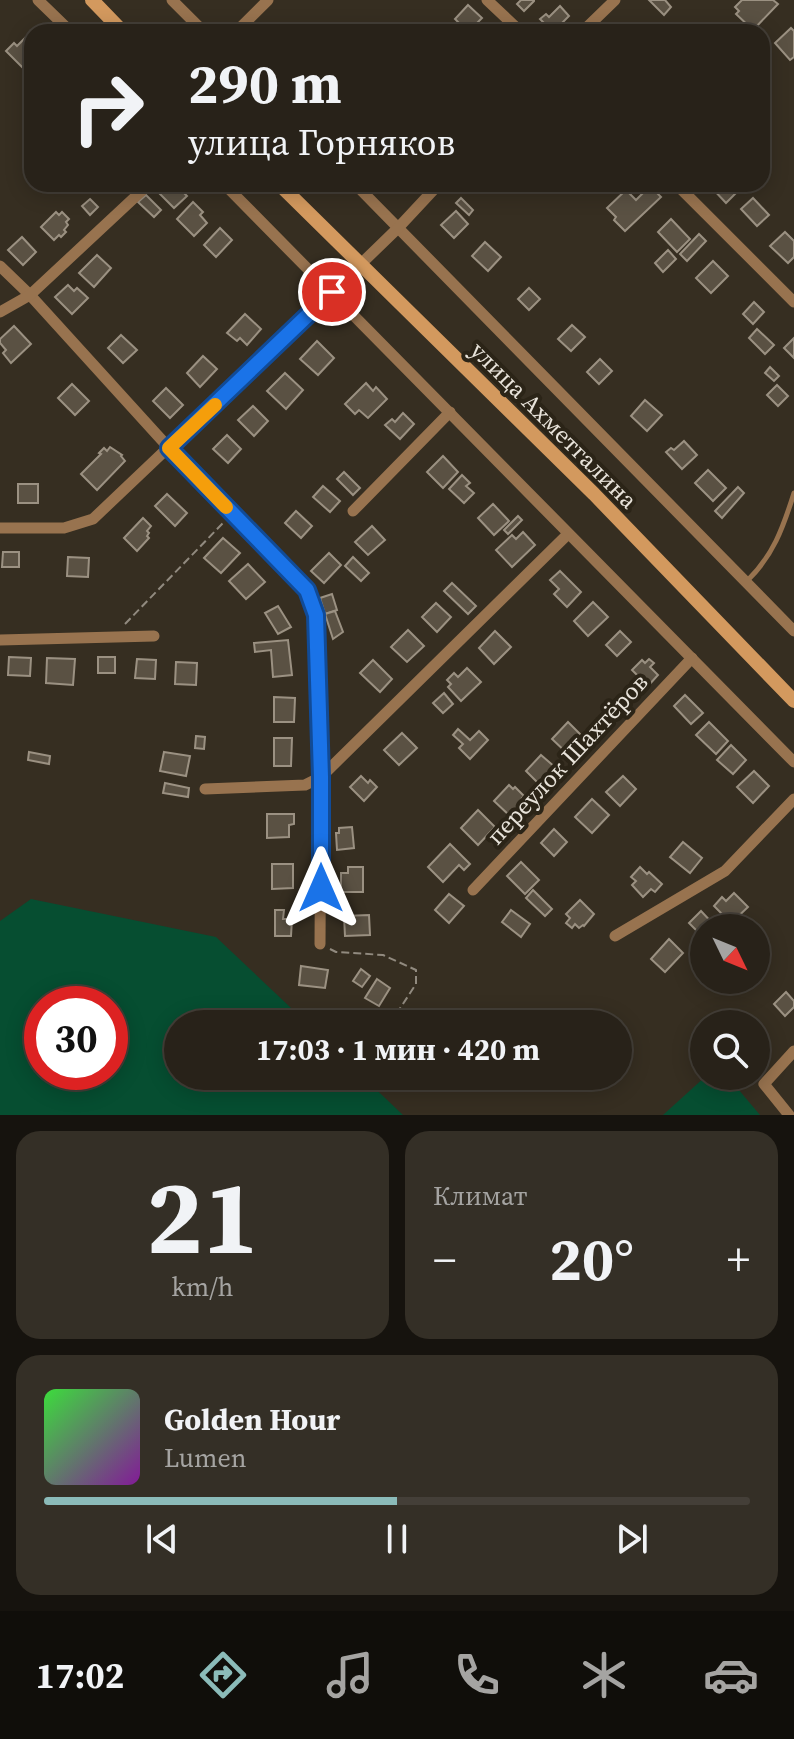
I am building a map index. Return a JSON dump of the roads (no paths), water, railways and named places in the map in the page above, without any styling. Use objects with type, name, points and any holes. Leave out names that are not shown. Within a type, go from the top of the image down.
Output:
[{"type":"main road","points":[[92,0],[115,24]]},
{"type":"main road","name":"улица Ахметгалина","points":[[287,192],[594,494],[794,701]]},
{"type":"street","points":[[38,0],[63,24]]},
{"type":"street","points":[[172,0],[196,24]]},
{"type":"street","points":[[244,24],[268,0]]},
{"type":"street","points":[[487,0],[512,24]]},
{"type":"street","points":[[590,24],[615,0]]},
{"type":"street","points":[[0,312],[30,295],[140,192]]},
{"type":"street","points":[[232,192],[794,762]]},
{"type":"street","points":[[363,192],[794,631]]},
{"type":"street","points":[[0,528],[64,528],[93,519],[361,264],[432,192]]},
{"type":"street","points":[[684,192],[794,302]]},
{"type":"street","points":[[0,266],[169,448],[307,590],[316,615],[321,777],[320,944]]},
{"type":"street","points":[[353,511],[450,412]]},
{"type":"street","points":[[205,789],[305,785],[321,777],[568,534]]},
{"type":"street","points":[[0,640],[154,636]]},
{"type":"street","name":"переулок Шахтёров","points":[[473,890],[692,658]]},
{"type":"street","points":[[615,936],[725,871],[794,799]]},
{"type":"street","points":[[789,1115],[764,1084],[794,1051]]},
{"type":"lane","points":[[746,582],[771,554],[794,493]]}]
